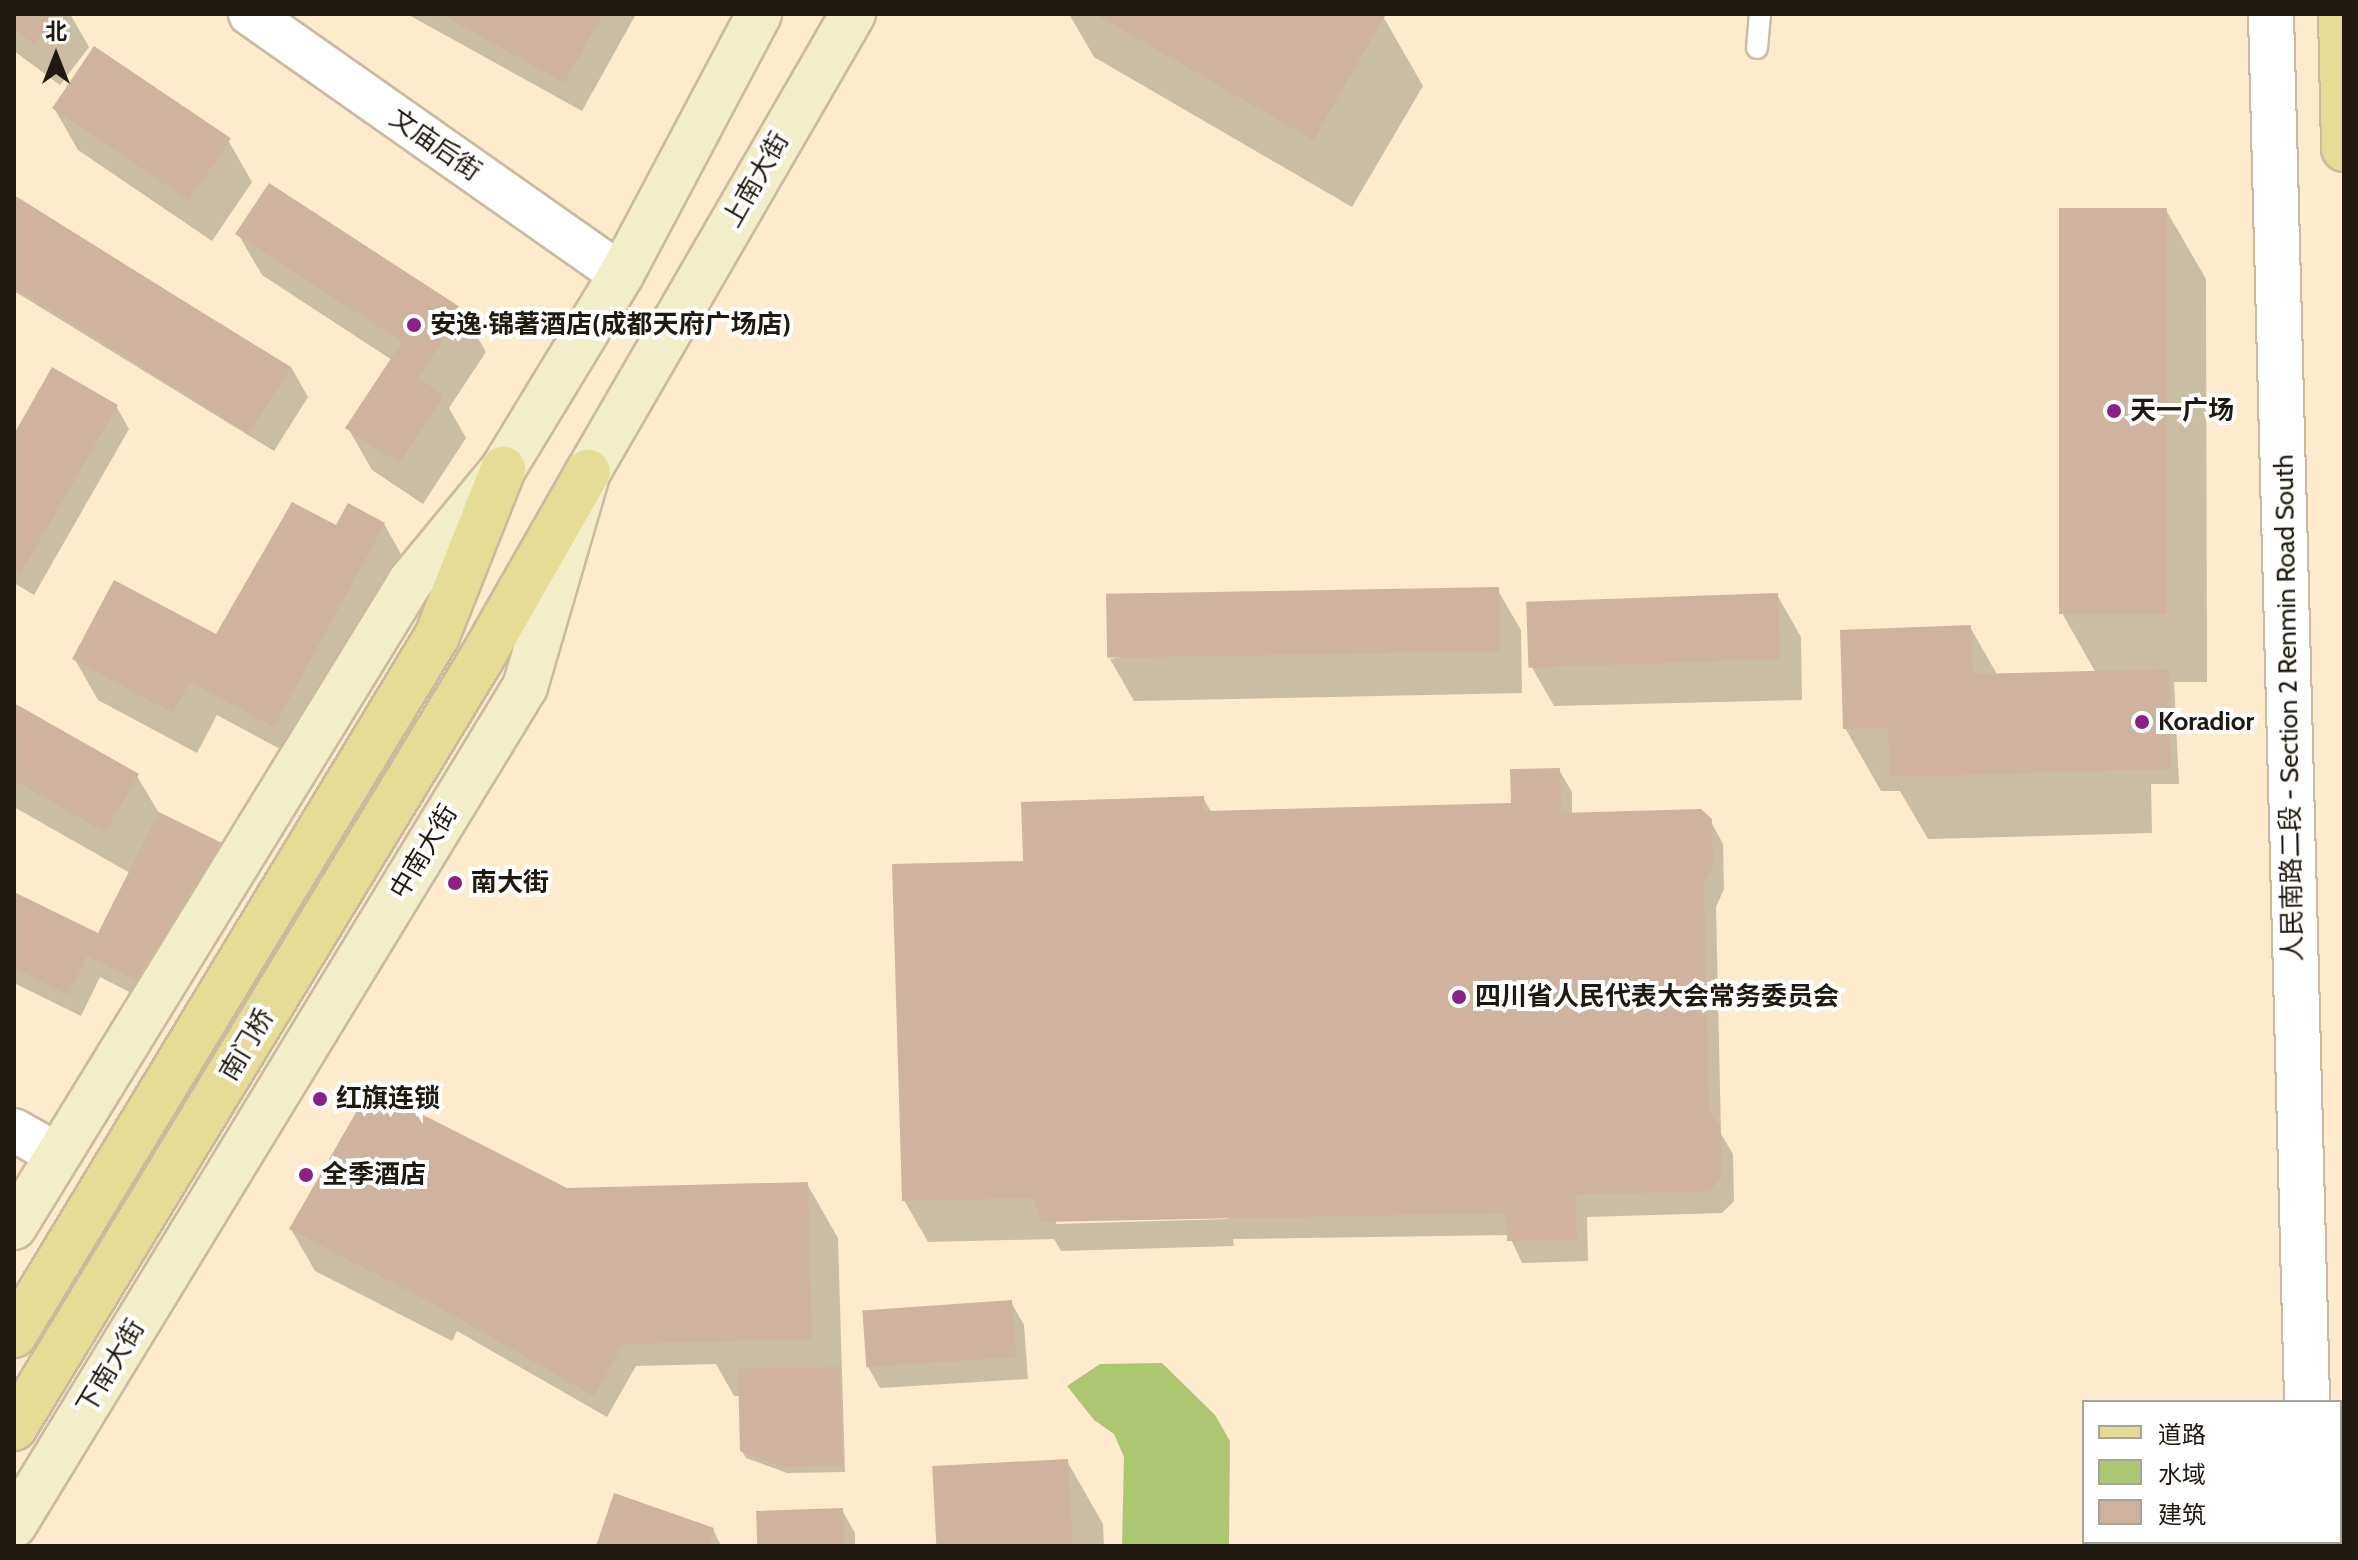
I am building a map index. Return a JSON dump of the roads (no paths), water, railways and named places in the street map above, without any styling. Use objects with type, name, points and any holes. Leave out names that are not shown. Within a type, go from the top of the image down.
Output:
[{"type":"main road","points":[[14,1227],[410,582],[503,469],[621,275],[759,14]]},
{"type":"main road","name":"上南大街","points":[[659,345],[853,14]]},
{"type":"main road","points":[[2341,14],[2344,149]]},
{"type":"main road","name":"中南大街","points":[[480,661],[659,345]]},
{"type":"main road","name":"南门桥","points":[[14,1335],[437,636],[503,469]]},
{"type":"main road","name":"中南大街","points":[[207,1209],[525,687],[588,472]]},
{"type":"main road","name":"南门桥","points":[[14,1428],[480,661]]},
{"type":"main road","name":"下南大街","points":[[14,1525],[207,1209]]},
{"type":"street","name":"文庙后街","points":[[250,14],[621,275]]},
{"type":"street","name":"人民南路二段 - Section 2 Renmin Road South","points":[[2271,14],[2307,1400]]},
{"type":"street","points":[[14,1130],[58,1155]]},
{"type":"lane","points":[[1757,48],[1760,14]]},
{"type":"water","points":[[1162,1363],[1215,1415],[1230,1441],[1229,1546],[1122,1546],[1124,1457],[1114,1434],[1094,1420],[1067,1386],[1100,1364]]},
{"type":"place","name":"安逸·锦著酒店(成都天府广场店)","points":[[414,325]]},
{"type":"place","name":"天一广场","points":[[2114,411]]},
{"type":"place","name":"Koradior","points":[[2142,722]]},
{"type":"place","name":"南大街","points":[[455,883]]},
{"type":"place","name":"四川省人民代表大会常务委员会","points":[[1459,997]]},
{"type":"place","name":"红旗连锁","points":[[320,1099]]},
{"type":"place","name":"全季酒店","points":[[306,1175]]}]
